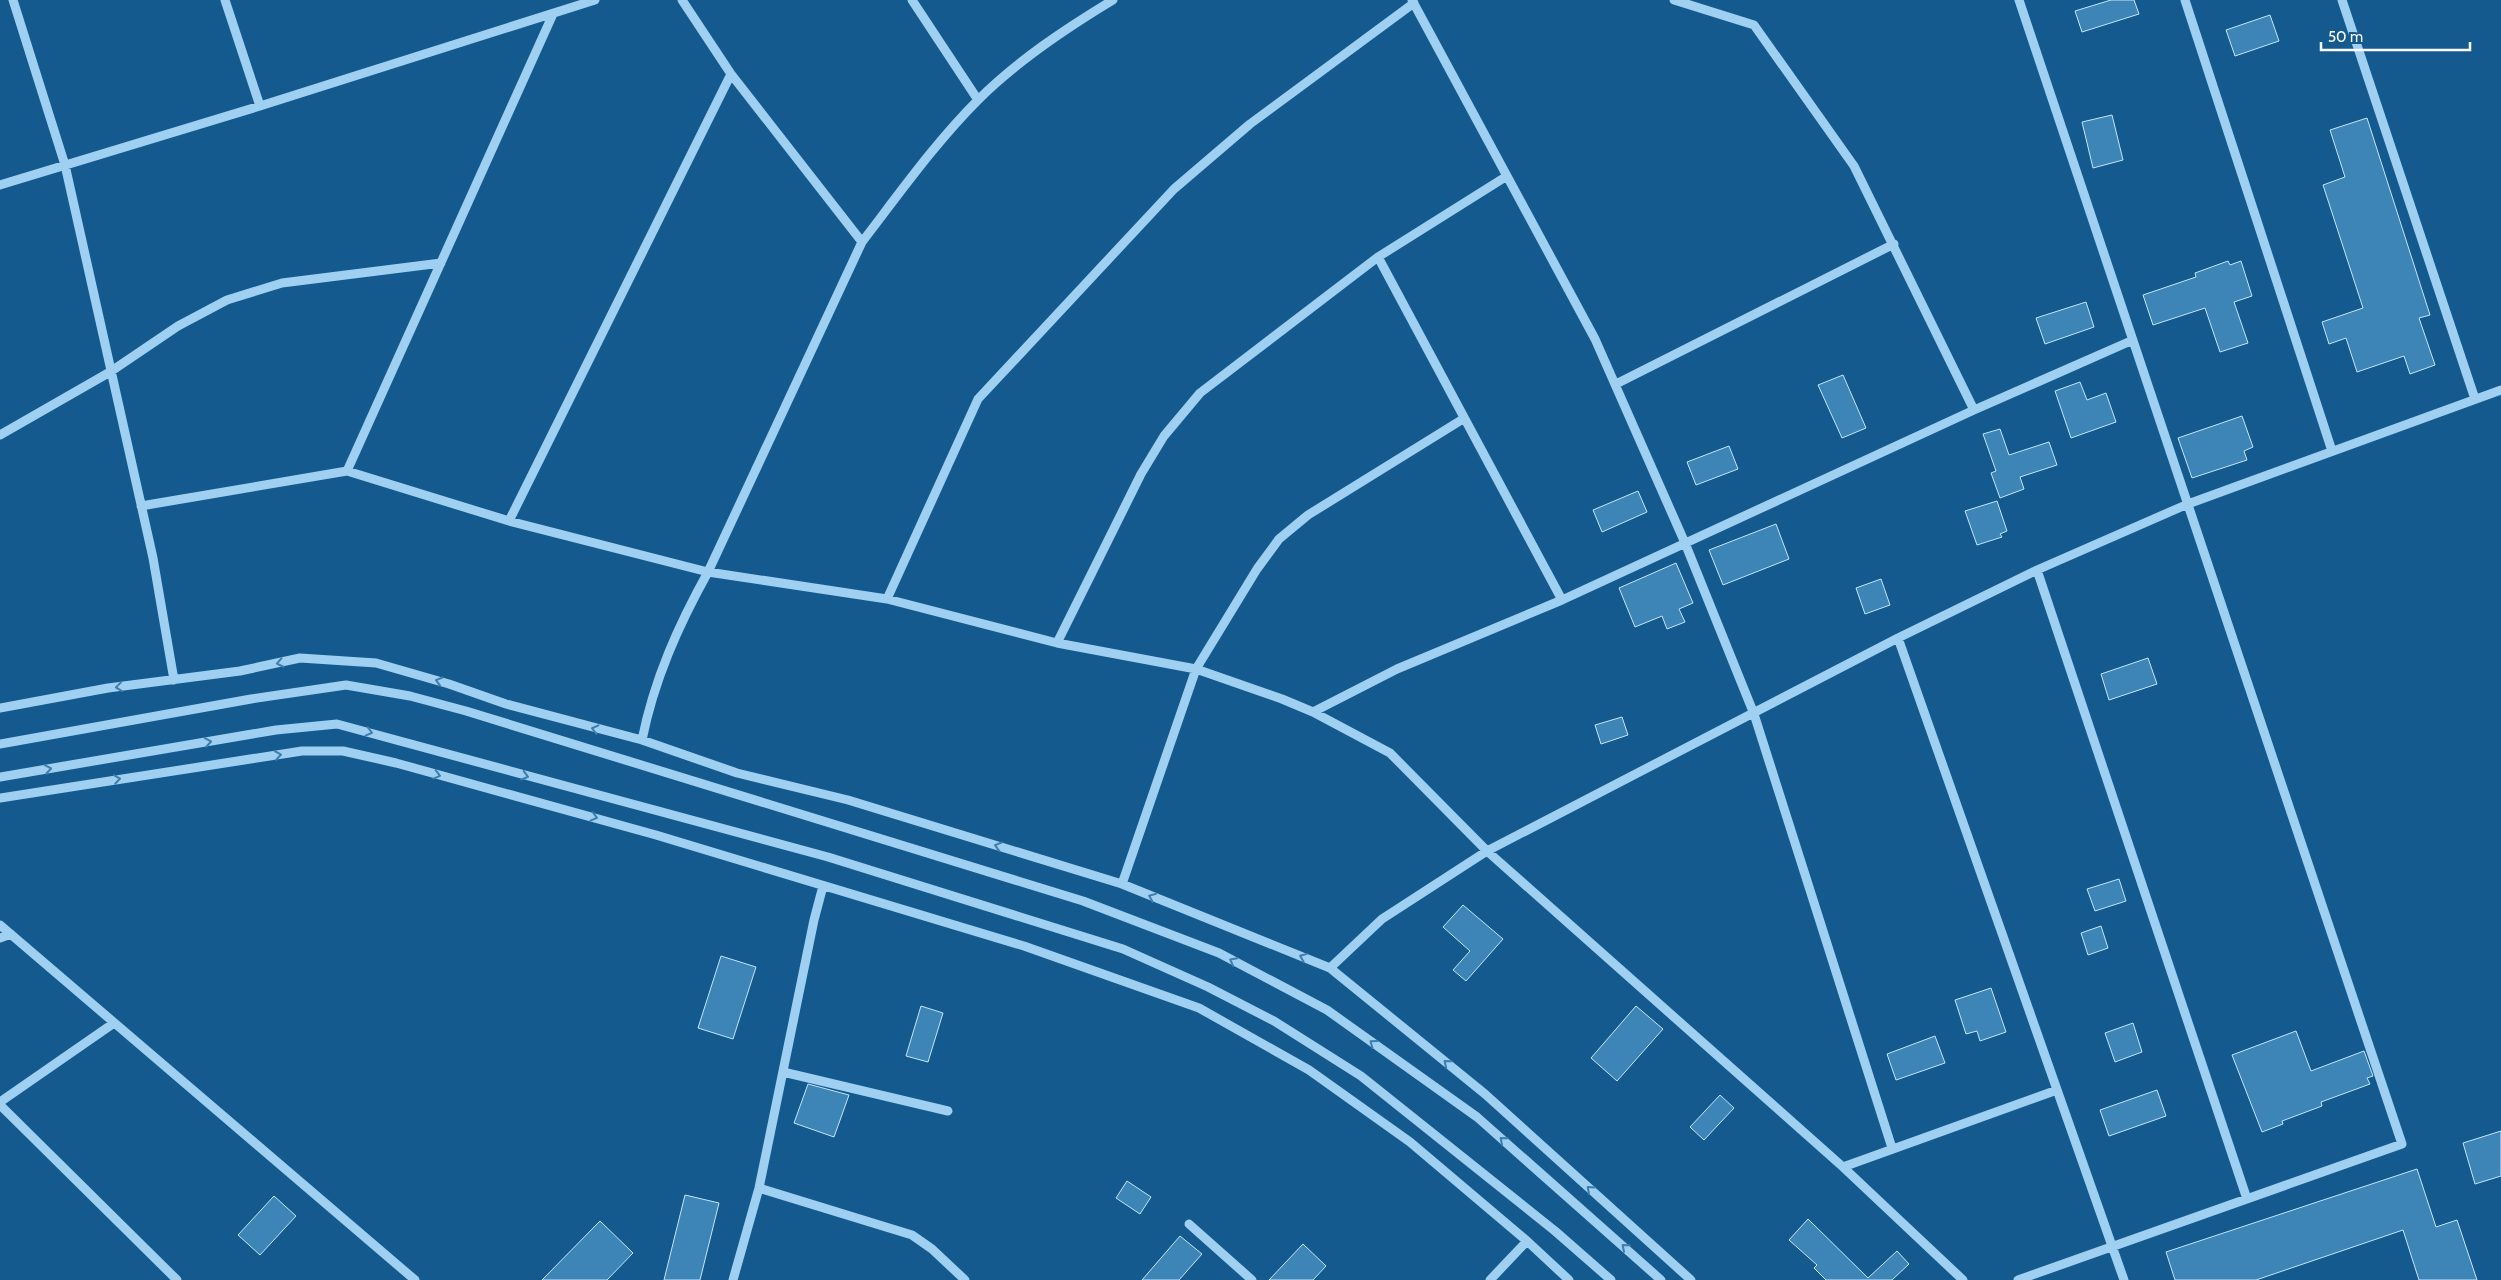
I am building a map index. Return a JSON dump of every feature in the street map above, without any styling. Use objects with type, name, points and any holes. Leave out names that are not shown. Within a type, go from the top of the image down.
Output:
[{"type":"street","points":[[13,0],[65,165],[162,598],[174,680]]},
{"type":"street","points":[[225,0],[260,106]]},
{"type":"street","points":[[0,186],[595,0]]},
{"type":"street","points":[[682,0],[731,74],[862,242]]},
{"type":"street","points":[[912,0],[978,100]]},
{"type":"street","points":[[642,740],[661,669],[683,618],[708,572],[862,242],[916,170],[978,100],[1039,49],[1113,0]]},
{"type":"street","points":[[1674,0],[1754,25],[1854,166],[1974,410]]},
{"type":"street","points":[[2018,1280],[2402,1144],[2019,0]]},
{"type":"street","points":[[2185,0],[2332,451]]},
{"type":"street","points":[[2342,0],[2475,399]]},
{"type":"street","points":[[887,599],[978,400],[1174,190],[1250,124],[1413,2],[1594,339],[1616,384],[1685,543],[1754,714],[1892,1148]]},
{"type":"street","points":[[347,471],[553,14]]},
{"type":"street","points":[[509,521],[731,74]]},
{"type":"street","points":[[1056,643],[1141,474],[1164,436],[1200,394],[1378,257],[1507,176]]},
{"type":"street","points":[[1616,384],[1894,244]]},
{"type":"street","points":[[1378,257],[1463,419],[1562,600]]},
{"type":"street","points":[[0,435],[110,372],[178,326],[227,300],[282,283],[441,263]]},
{"type":"street","points":[[1313,712],[1397,669],[1562,600],[1974,410],[2133,340]]},
{"type":"street","points":[[1330,968],[1382,919],[1487,851],[1898,638],[2037,570],[2188,504],[2501,390]]},
{"type":"street","points":[[1122,884],[1196,669],[1257,569],[1279,539],[1308,515],[1463,419]]},
{"type":"street","points":[[141,506],[347,471],[509,521],[708,572],[887,599],[1056,643],[1196,669],[1313,712],[1390,753],[1487,851],[1843,1167],[1963,1280]]},
{"type":"street","points":[[2037,570],[2247,1199]]},
{"type":"street","points":[[1898,638],[2124,1280]]},
{"type":"street","points":[[0,708],[108,688],[240,671],[300,658],[376,663],[449,684],[506,704],[642,740],[737,773],[848,800],[1122,884],[1330,968],[1485,1094],[1691,1280]]},
{"type":"street","points":[[0,744],[251,699],[346,685],[410,696],[466,711],[1083,901],[1219,953],[1327,1010],[1477,1117],[1661,1280]]},
{"type":"street","points":[[0,777],[276,730],[337,724],[828,858],[1123,949],[1208,987],[1274,1021],[1361,1076],[1555,1231],[1612,1280]]},
{"type":"street","points":[[0,798],[302,751],[343,751],[647,832],[1024,946],[1199,1008],[1309,1070],[1410,1142],[1569,1280]]},
{"type":"street","points":[[733,1280],[759,1188],[814,920],[824,886]]},
{"type":"street","points":[[0,925],[414,1280]]},
{"type":"street","points":[[0,938],[11,934]]},
{"type":"street","points":[[114,1023],[0,1103],[177,1280]]},
{"type":"street","points":[[783,1072],[948,1111]]},
{"type":"street","points":[[1843,1167],[2057,1090]]},
{"type":"street","points":[[759,1188],[912,1235],[932,1249],[965,1280]]},
{"type":"street","points":[[1189,1224],[1252,1280]]},
{"type":"street","points":[[1490,1280],[1526,1241]]},
{"type":"building","points":[[2111,0],[2134,0],[2139,14],[2082,32],[2075,11]]},
{"type":"building","points":[[2270,15],[2279,41],[2235,56],[2226,30]]},
{"type":"building","points":[[2112,115],[2123,160],[2093,168],[2082,122]]},
{"type":"building","points":[[2367,118],[2430,315],[2419,318],[2435,365],[2410,374],[2404,356],[2357,372],[2346,338],[2329,344],[2322,322],[2363,308],[2323,185],[2345,177],[2330,130]]},
{"type":"building","points":[[2228,261],[2230,265],[2241,261],[2252,296],[2234,302],[2248,343],[2220,352],[2205,308],[2153,325],[2143,295],[2196,277],[2195,273]]},
{"type":"building","points":[[2086,302],[2094,327],[2045,344],[2036,318]]},
{"type":"building","points":[[1843,375],[1866,428],[1842,438],[1818,385]]},
{"type":"building","points":[[2080,382],[2087,400],[2106,393],[2116,422],[2071,438],[2055,391]]},
{"type":"building","points":[[2242,416],[2253,447],[2244,451],[2247,460],[2192,478],[2178,438]]},
{"type":"building","points":[[2000,429],[2009,455],[2049,442],[2057,465],[2020,477],[2024,489],[2000,498],[1991,473],[1996,471],[1983,434]]},
{"type":"building","points":[[1729,446],[1738,469],[1696,485],[1687,462]]},
{"type":"building","points":[[1638,491],[1647,512],[1602,532],[1593,510]]},
{"type":"building","points":[[1997,501],[2007,531],[2000,534],[2002,537],[1977,545],[1965,511]]},
{"type":"building","points":[[1776,524],[1789,559],[1723,585],[1709,550]]},
{"type":"building","points":[[1676,563],[1693,603],[1679,609],[1685,622],[1667,629],[1662,616],[1635,627],[1619,588]]},
{"type":"building","points":[[1881,579],[1890,605],[1865,614],[1856,588]]},
{"type":"building","points":[[2148,658],[2157,684],[2109,700],[2101,674]]},
{"type":"building","points":[[1622,717],[1628,735],[1601,744],[1595,725]]},
{"type":"building","points":[[2119,879],[2126,901],[2095,911],[2087,889]]},
{"type":"building","points":[[1463,905],[1503,939],[1466,981],[1453,970],[1470,951],[1443,927]]},
{"type":"building","points":[[2101,926],[2108,948],[2088,955],[2081,933]]},
{"type":"building","points":[[721,956],[756,967],[733,1039],[698,1028]]},
{"type":"building","points":[[1991,988],[2006,1032],[1980,1041],[1977,1031],[1966,1034],[1955,1000]]},
{"type":"building","points":[[921,1006],[943,1013],[928,1062],[906,1056]]},
{"type":"building","points":[[1636,1006],[1663,1029],[1617,1081],[1591,1058]]},
{"type":"building","points":[[2133,1023],[2142,1052],[2115,1062],[2105,1033]]},
{"type":"building","points":[[2296,1031],[2311,1071],[2364,1051],[2373,1076],[2367,1078],[2370,1084],[2321,1102],[2322,1106],[2282,1121],[2283,1124],[2262,1132],[2232,1055]]},
{"type":"building","points":[[1935,1036],[1945,1063],[1896,1080],[1887,1054]]},
{"type":"building","points":[[808,1084],[849,1095],[834,1137],[794,1123]]},
{"type":"building","points":[[2157,1090],[2166,1116],[2109,1136],[2100,1110]]},
{"type":"building","points":[[1720,1095],[1734,1108],[1704,1140],[1690,1127]]},
{"type":"building","points":[[2501,1131],[2501,1176],[2475,1184],[2463,1143]]},
{"type":"building","points":[[2417,1169],[2436,1227],[2457,1220],[2477,1280],[2419,1280],[2403,1230],[2256,1280],[2175,1280],[2166,1252]]},
{"type":"building","points":[[1127,1181],[1151,1197],[1140,1214],[1116,1198]]},
{"type":"building","points":[[685,1195],[719,1203],[700,1280],[664,1280]]},
{"type":"building","points":[[274,1196],[296,1216],[260,1255],[238,1235]]},
{"type":"building","points":[[1808,1219],[1868,1278],[1897,1251],[1909,1264],[1892,1280],[1826,1280],[1814,1268],[1817,1265],[1789,1240]]},
{"type":"building","points":[[600,1221],[633,1253],[607,1280],[542,1280]]},
{"type":"building","points":[[1180,1236],[1202,1254],[1179,1280],[1142,1280]]},
{"type":"building","points":[[1303,1244],[1326,1266],[1313,1280],[1269,1280]]}]
